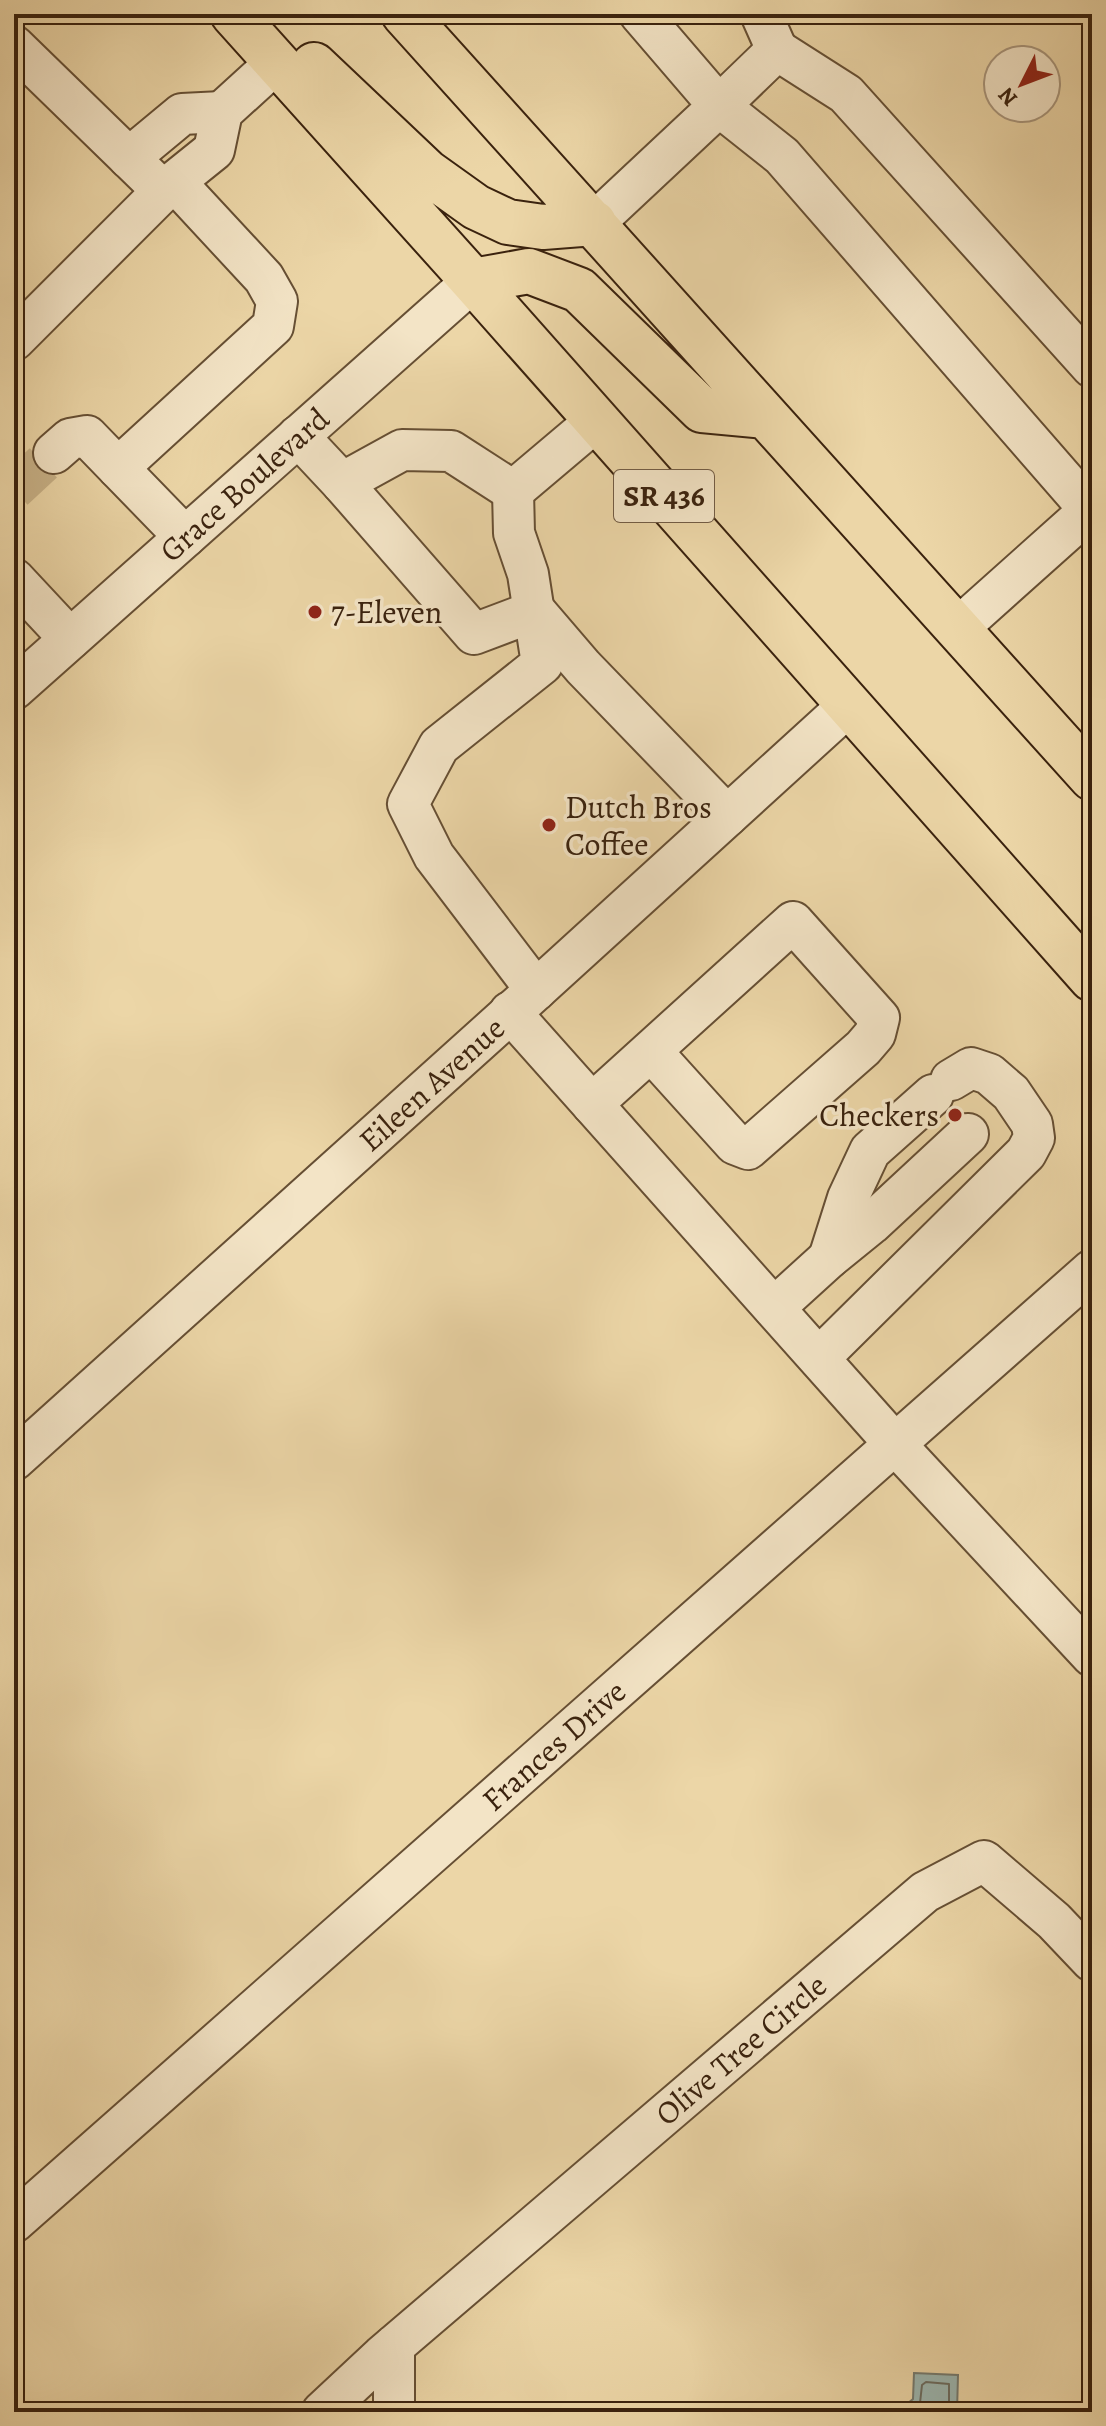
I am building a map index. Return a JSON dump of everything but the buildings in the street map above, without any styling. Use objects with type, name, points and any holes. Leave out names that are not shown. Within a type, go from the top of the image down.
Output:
[{"type":"main road","name":"SR 436","points":[[233,14],[1092,979]]},
{"type":"main road","points":[[254,14],[291,43],[427,172],[476,207],[508,222],[543,227],[594,223]]},
{"type":"main road","points":[[404,14],[1092,778]]},
{"type":"main road","points":[[473,281],[529,271],[579,290],[702,410],[766,416]]},
{"type":"street","points":[[640,14],[719,106],[782,156],[1091,510],[957,629]]},
{"type":"street","points":[[761,14],[777,50],[846,94],[1092,367]]},
{"type":"street","points":[[14,46],[129,158],[169,186],[264,278],[277,301],[273,326],[118,468]]},
{"type":"street","points":[[594,223],[777,50]]},
{"type":"street","points":[[14,340],[169,186],[214,150],[222,112],[277,62]]},
{"type":"street","points":[[129,158],[182,114],[222,112]]},
{"type":"street","name":"Grace Boulevard","points":[[14,689],[473,281]]},
{"type":"street","points":[[513,491],[597,420]]},
{"type":"street","points":[[54,453],[70,439],[87,436],[185,537]]},
{"type":"street","points":[[298,436],[474,634],[535,611]]},
{"type":"street","points":[[342,483],[402,450],[451,451],[513,491]]},
{"type":"street","points":[[513,491],[514,533],[528,574],[542,664],[439,746],[408,804],[434,856],[523,1001],[592,1104],[894,1443],[1092,1656]]},
{"type":"street","points":[[14,579],[70,639]]},
{"type":"street","points":[[535,611],[583,667],[727,816]]},
{"type":"street","name":"Eileen Avenue","points":[[14,1460],[849,705]]},
{"type":"street","points":[[592,1104],[793,922],[879,1018],[875,1034],[863,1048],[748,1149],[735,1144],[651,1051]]},
{"type":"street","points":[[774,1308],[988,1116],[989,1074],[971,1068],[942,1088],[870,1151],[848,1198],[829,1258]]},
{"type":"street","points":[[819,1358],[1026,1153],[1034,1138],[1032,1124],[988,1116]]},
{"type":"street","name":"Frances Drive","points":[[14,2222],[1092,1270]]},
{"type":"street","name":"Olive Tree Circle","points":[[322,2412],[394,2346],[925,1892],[984,1861],[1054,1921],[1092,1961]]},
{"type":"street","points":[[394,2346],[394,2412]]},
{"type":"water","points":[[914,2373],[958,2375],[957,2412],[897,2412],[913,2399]]},
{"type":"tunnel","points":[[14,490],[54,453]]},
{"type":"place","name":"7-Eleven","points":[[315,612]]},
{"type":"place","name":"Dutch Bros Coffee","points":[[549,825]]},
{"type":"place","name":"Checkers","points":[[955,1115]]}]
